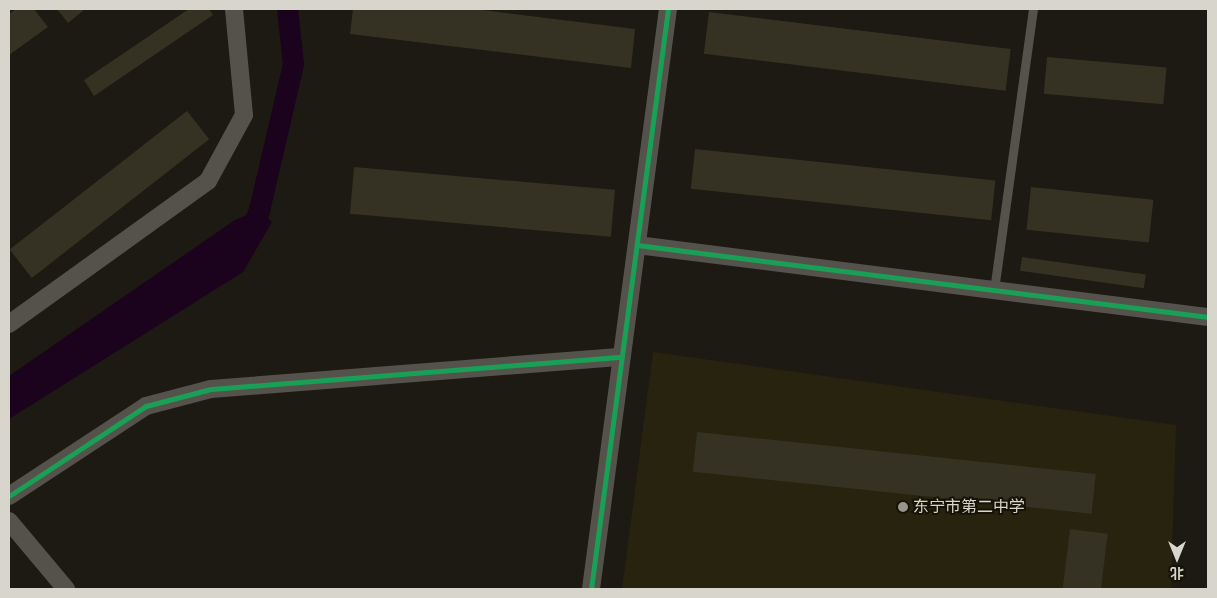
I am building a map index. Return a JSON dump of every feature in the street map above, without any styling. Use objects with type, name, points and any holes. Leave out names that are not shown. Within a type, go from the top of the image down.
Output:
[{"type":"street","points":[[9,324],[208,181],[244,115],[234,9]]},
{"type":"street","points":[[592,589],[668,9]]},
{"type":"street","points":[[637,245],[1208,317]]},
{"type":"street","points":[[9,496],[146,406],[211,389],[622,357]]},
{"type":"street","points":[[9,521],[66,589]]},
{"type":"lane","points":[[994,290],[1033,9]]},
{"type":"shaded area","points":[[259,210],[272,222],[243,272],[9,419],[9,376],[235,220]]},
{"type":"shaded area","name":"东宁市第二中学","points":[[653,352],[1176,425],[1171,589],[622,589]]},
{"type":"building","points":[[16,9],[34,9],[48,27],[9,55],[9,14]]},
{"type":"building","points":[[57,9],[85,9],[68,23]]},
{"type":"building","points":[[189,9],[209,9],[213,15],[94,96],[84,80]]},
{"type":"building","points":[[353,9],[475,9],[635,29],[631,68],[350,34]]},
{"type":"building","points":[[709,12],[1011,49],[1006,91],[704,54]]},
{"type":"building","points":[[1047,57],[1167,67],[1163,104],[1044,94]]},
{"type":"building","points":[[187,111],[209,139],[32,278],[10,250]]},
{"type":"building","points":[[695,149],[995,181],[991,220],[691,189]]},
{"type":"building","points":[[354,167],[615,190],[611,237],[350,214]]},
{"type":"building","points":[[1031,187],[1153,200],[1149,243],[1027,230]]},
{"type":"building","points":[[1022,257],[1146,274],[1144,288],[1020,271]]},
{"type":"building","points":[[697,432],[1096,474],[1092,514],[693,472]]},
{"type":"building","points":[[1070,529],[1108,534],[1101,589],[1063,589]]},
{"type":"waterway","points":[[247,236],[259,210],[293,64],[287,9]]},
{"type":"cycle path","points":[[591,589],[668,9]]},
{"type":"cycle path","points":[[637,245],[1208,317]]},
{"type":"cycle path","points":[[9,496],[146,406],[211,389],[622,357]]},
{"type":"place","name":"东宁市第二中学","points":[[903,507]]}]
